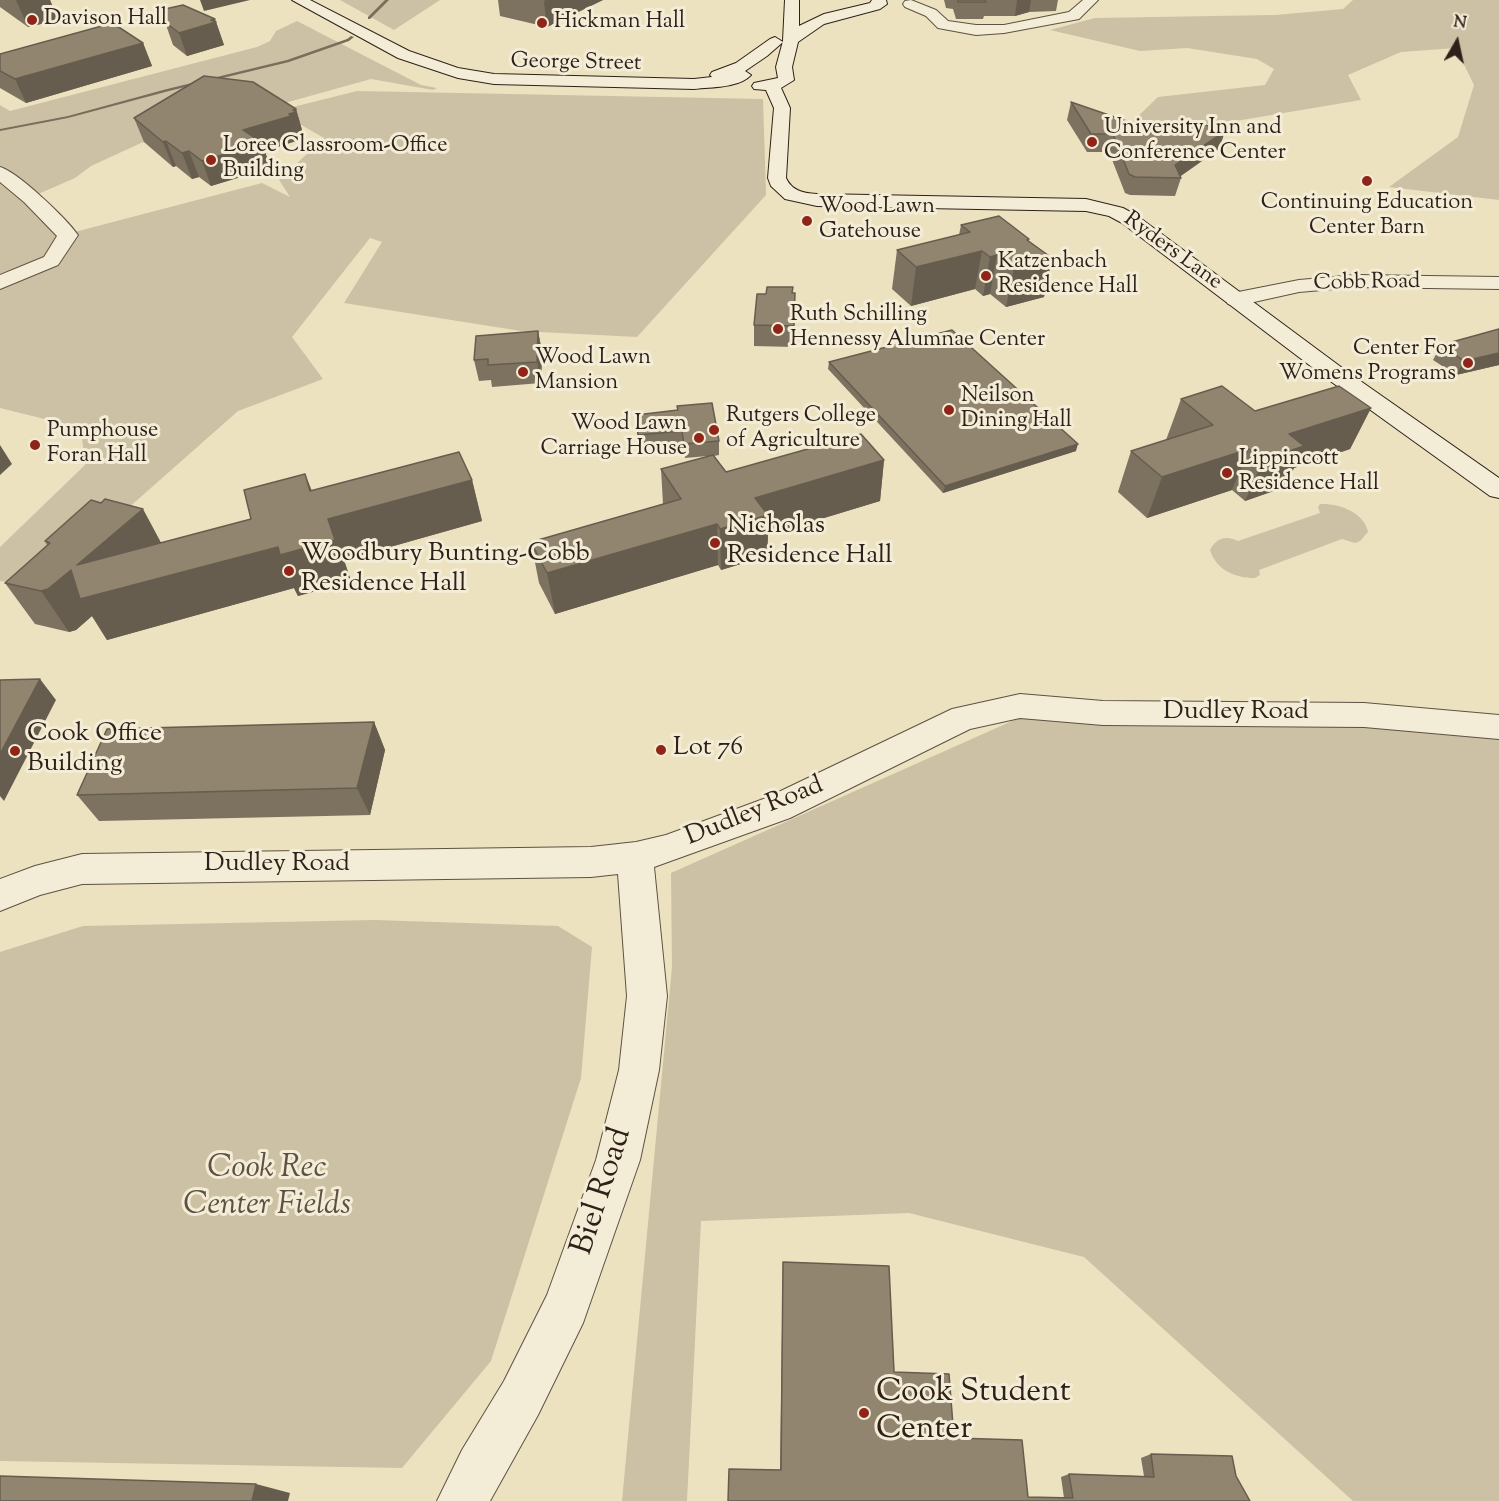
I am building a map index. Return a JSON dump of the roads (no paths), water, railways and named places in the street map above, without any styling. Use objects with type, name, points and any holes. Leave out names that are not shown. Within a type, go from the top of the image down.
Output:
[{"type":"street","name":"George Street","points":[[299,0],[404,55],[417,57],[445,69],[494,79],[704,83],[750,77]]},
{"type":"street","name":"George Street","points":[[778,0],[780,34],[778,80]]},
{"type":"street","name":"George Street","points":[[404,55],[405,60],[433,75],[494,85],[700,89],[750,77],[774,58],[792,0]]},
{"type":"street","points":[[644,82],[694,79],[730,73],[751,63],[780,34],[877,3],[910,2],[931,13],[943,25],[976,30],[1004,29],[1074,16],[1091,0]]},
{"type":"street","points":[[750,77],[778,80]]},
{"type":"street","name":"Ryders Lane","points":[[778,80],[782,108],[777,178],[780,187],[788,193],[824,200],[1066,204],[1102,208],[1130,219],[1365,396],[1499,490]]},
{"type":"street","points":[[0,173],[31,198],[68,235],[51,261],[0,283]]},
{"type":"street","name":"Cobb Road","points":[[1236,299],[1299,286],[1356,281],[1499,283]]},
{"type":"street","name":"Dudley Road","points":[[0,895],[36,881],[82,869],[591,862],[636,857],[668,849],[778,808],[963,718],[1020,706],[1103,713],[1364,715],[1499,727]]},
{"type":"street","name":"Biel Road","points":[[463,1501],[480,1467],[521,1398],[566,1306],[618,1160],[639,1070],[647,996],[636,857]]},
{"type":"waterway","points":[[369,18],[387,0]]},
{"type":"waterway","points":[[0,130],[68,117],[288,61],[352,37]]},
{"type":"place","name":"Davison Hall","points":[[32,20]]},
{"type":"place","name":"Hickman Hall","points":[[542,23]]},
{"type":"place","name":"University Inn and Conference Center","points":[[1092,142]]},
{"type":"place","name":"Loree Classroom-Office Building","points":[[211,160]]},
{"type":"place","name":"Continuing Education Center Barn","points":[[1367,181]]},
{"type":"place","name":"Wood Lawn Gatehouse","points":[[807,221]]},
{"type":"place","name":"Katzenbach Residence Hall","points":[[986,276]]},
{"type":"place","name":"Ruth Schilling Hennessy Alumnae Center","points":[[778,329]]},
{"type":"place","name":"Center For Womens Programs","points":[[1468,363]]},
{"type":"place","name":"Wood Lawn Mansion","points":[[523,372]]},
{"type":"place","name":"Neilson Dining Hall","points":[[949,410]]},
{"type":"place","name":"Rutgers College of Agriculture","points":[[714,430]]},
{"type":"place","name":"Wood Lawn Carriage House","points":[[699,438]]},
{"type":"place","name":"Pumphouse Foran Hall","points":[[35,445]]},
{"type":"place","name":"Lippincott Residence Hall","points":[[1227,473]]},
{"type":"place","name":"Nicholas Residence Hall","points":[[715,543]]},
{"type":"place","name":"Woodbury Bunting-Cobb Residence Hall","points":[[289,571]]},
{"type":"place","name":"Lot 76","points":[[661,750]]},
{"type":"place","name":"Cook Office Building","points":[[15,751]]},
{"type":"place","name":"Cook Student Center","points":[[864,1413]]},
{"type":"park label","name":"Cook Rec Center Fields","points":[[267,1190]]}]
